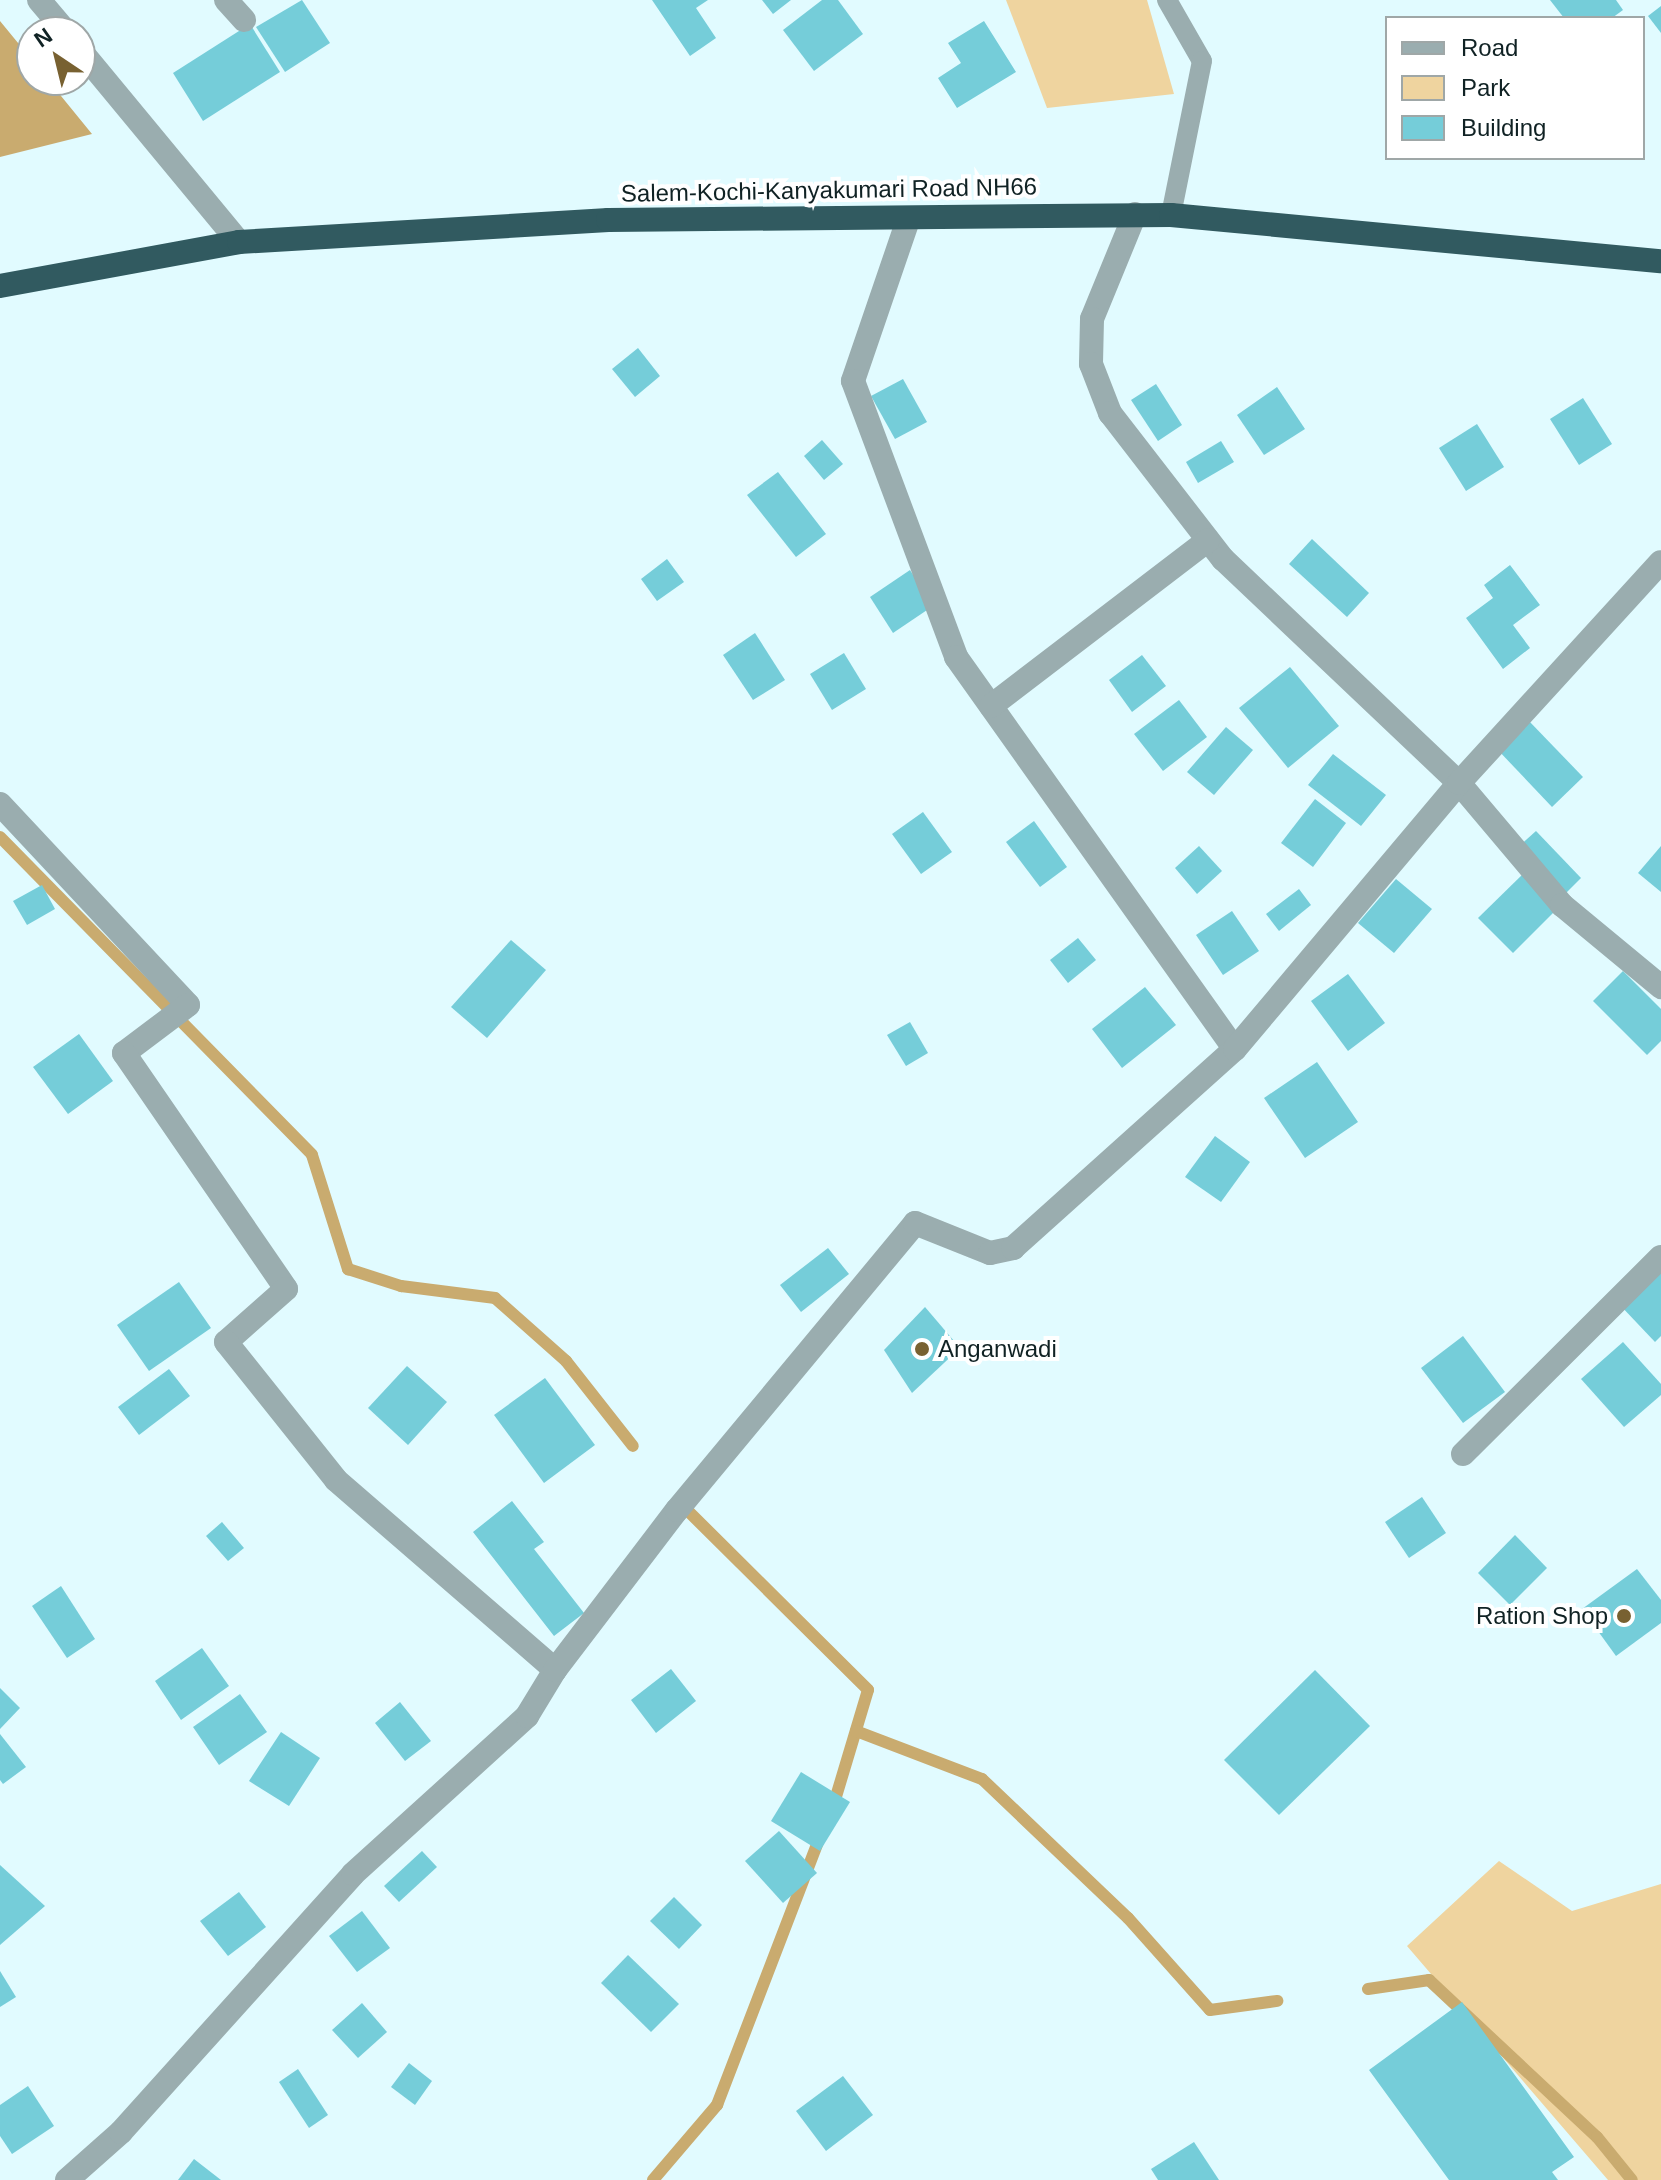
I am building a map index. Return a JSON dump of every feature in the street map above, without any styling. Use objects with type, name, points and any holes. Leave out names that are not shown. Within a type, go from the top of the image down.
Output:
[{"type":"highway","name":"Salem-Kochi-Kanyakumari Road NH66","points":[[0,286],[239,242],[608,220],[908,220],[1171,215],[1661,261]]},
{"type":"street","points":[[39,0],[52,16]]},
{"type":"street","points":[[226,0],[244,20]]},
{"type":"street","points":[[96,69],[239,242]]},
{"type":"street","points":[[1135,214],[1092,319],[1091,364],[1110,413],[1208,540],[1459,783],[1562,905],[1661,987]]},
{"type":"street","points":[[908,220],[853,381],[956,657],[1235,1049]]},
{"type":"street","points":[[991,706],[1208,540]]},
{"type":"street","points":[[67,2180],[121,2132],[353,1874],[527,1716],[555,1670],[677,1510],[915,1223],[990,1253],[1013,1248],[1235,1049],[1459,783],[1661,562]]},
{"type":"street","points":[[0,804],[188,1005],[124,1053],[286,1289],[226,1342],[336,1480],[555,1670]]},
{"type":"street","points":[[1463,1454],[1661,1257]]},
{"type":"lane","points":[[1167,0],[1202,61],[1171,215]]},
{"type":"green space","points":[[1006,0],[1147,0],[1174,94],[1047,108]]},
{"type":"green space","points":[[1499,1861],[1572,1911],[1661,1884],[1661,2180],[1608,2180],[1407,1946]]},
{"type":"shaded area","points":[[0,21],[16,40],[16,96],[61,96],[92,134],[0,157]]},
{"type":"building","points":[[302,0],[330,43],[285,72],[256,27]]},
{"type":"building","points":[[652,0],[708,0],[696,8],[716,38],[690,56]]},
{"type":"building","points":[[762,0],[791,0],[773,14]]},
{"type":"building","points":[[822,0],[838,0],[863,34],[814,71],[783,30]]},
{"type":"building","points":[[1550,0],[1616,0],[1623,10],[1615,16],[1562,16]]},
{"type":"building","points":[[1661,6],[1661,33],[1648,16]]},
{"type":"building","points":[[984,21],[1016,72],[957,108],[938,78],[961,63],[948,43]]},
{"type":"building","points":[[250,24],[280,72],[203,121],[173,73]]},
{"type":"building","points":[[638,348],[660,376],[635,397],[612,369]]},
{"type":"building","points":[[903,379],[927,422],[895,439],[871,396]]},
{"type":"building","points":[[1156,384],[1182,425],[1158,441],[1131,400]]},
{"type":"building","points":[[1277,387],[1305,429],[1264,455],[1237,415]]},
{"type":"building","points":[[1583,398],[1612,444],[1579,465],[1550,419]]},
{"type":"building","points":[[1477,424],[1504,467],[1466,491],[1439,448]]},
{"type":"building","points":[[822,440],[843,464],[824,480],[804,456]]},
{"type":"building","points":[[1221,441],[1234,462],[1198,483],[1186,462]]},
{"type":"building","points":[[778,472],[826,534],[796,557],[747,495]]},
{"type":"building","points":[[1312,539],[1369,593],[1347,617],[1289,564]]},
{"type":"building","points":[[667,559],[684,582],[657,601],[641,579]]},
{"type":"building","points":[[1510,565],[1540,605],[1513,625],[1530,648],[1503,669],[1466,618],[1493,598],[1484,585]]},
{"type":"building","points":[[910,570],[933,606],[893,633],[870,597]]},
{"type":"building","points":[[755,633],[785,680],[753,700],[723,655]]},
{"type":"building","points":[[844,653],[866,689],[832,710],[810,674]]},
{"type":"building","points":[[1142,655],[1166,686],[1132,712],[1109,680]]},
{"type":"building","points":[[1290,667],[1339,726],[1288,768],[1239,708]]},
{"type":"building","points":[[1179,700],[1207,737],[1163,771],[1134,734]]},
{"type":"building","points":[[1528,720],[1583,777],[1552,807],[1497,749]]},
{"type":"building","points":[[1226,727],[1253,750],[1214,795],[1187,772]]},
{"type":"building","points":[[1333,754],[1386,795],[1361,826],[1308,785]]},
{"type":"building","points":[[1315,799],[1346,823],[1313,867],[1281,843]]},
{"type":"building","points":[[923,812],[952,852],[921,874],[892,834]]},
{"type":"building","points":[[1034,821],[1067,867],[1040,887],[1006,842]]},
{"type":"building","points":[[1536,831],[1581,878],[1560,899],[1515,850]]},
{"type":"building","points":[[1199,846],[1222,871],[1197,894],[1175,868]]},
{"type":"building","points":[[1661,846],[1661,892],[1638,873]]},
{"type":"building","points":[[1525,872],[1560,906],[1513,953],[1478,918]]},
{"type":"building","points":[[1396,879],[1432,909],[1394,953],[1358,923]]},
{"type":"building","points":[[42,885],[55,909],[27,925],[13,901]]},
{"type":"building","points":[[1299,889],[1311,905],[1279,931],[1266,914]]},
{"type":"building","points":[[1232,911],[1259,951],[1223,975],[1196,935]]},
{"type":"building","points":[[1078,938],[1096,960],[1068,983],[1050,960]]},
{"type":"building","points":[[511,940],[546,970],[487,1038],[451,1007]]},
{"type":"building","points":[[1623,971],[1661,1009],[1661,1041],[1647,1055],[1593,1001]]},
{"type":"building","points":[[1348,974],[1385,1023],[1348,1051],[1311,1001]]},
{"type":"building","points":[[1145,987],[1176,1025],[1122,1068],[1092,1029]]},
{"type":"building","points":[[910,1022],[928,1053],[906,1066],[887,1035]]},
{"type":"building","points":[[79,1034],[113,1081],[68,1114],[33,1067]]},
{"type":"building","points":[[1317,1062],[1358,1122],[1305,1158],[1264,1098]]},
{"type":"building","points":[[1215,1136],[1250,1162],[1221,1202],[1185,1177]]},
{"type":"building","points":[[828,1248],[849,1274],[801,1312],[780,1285]]},
{"type":"building","points":[[1661,1263],[1661,1336],[1655,1342],[1619,1304]]},
{"type":"building","points":[[179,1282],[211,1328],[149,1371],[117,1325]]},
{"type":"building","name":"Anganwadi","points":[[925,1307],[960,1348],[912,1393],[884,1350]]},
{"type":"building","points":[[1463,1336],[1505,1392],[1463,1423],[1421,1368]]},
{"type":"building","points":[[1623,1342],[1661,1384],[1661,1395],[1624,1427],[1581,1379]]},
{"type":"building","points":[[407,1366],[447,1402],[408,1445],[368,1408]]},
{"type":"building","points":[[169,1369],[190,1396],[139,1435],[118,1407]]},
{"type":"building","points":[[545,1378],[595,1445],[544,1483],[494,1415]]},
{"type":"building","points":[[1422,1497],[1446,1533],[1409,1558],[1385,1522]]},
{"type":"building","points":[[512,1501],[544,1542],[534,1549],[584,1613],[554,1636],[473,1532]]},
{"type":"building","points":[[222,1522],[244,1548],[228,1561],[206,1536]]},
{"type":"building","points":[[1515,1535],[1547,1568],[1510,1605],[1478,1573]]},
{"type":"building","name":"Ration Shop","points":[[1637,1569],[1661,1600],[1661,1623],[1616,1656],[1582,1609]]},
{"type":"building","points":[[61,1586],[95,1639],[67,1658],[32,1606]]},
{"type":"building","points":[[202,1648],[229,1686],[181,1720],[155,1681]]},
{"type":"building","points":[[671,1669],[696,1701],[656,1733],[631,1700]]},
{"type":"building","points":[[1315,1670],[1370,1726],[1279,1815],[1224,1760]]},
{"type":"building","points":[[0,1688],[20,1708],[0,1729]]},
{"type":"building","points":[[240,1694],[267,1732],[219,1765],[193,1727]]},
{"type":"building","points":[[400,1702],[431,1741],[405,1761],[375,1723]]},
{"type":"building","points":[[281,1732],[320,1758],[289,1806],[249,1781]]},
{"type":"building","points":[[0,1734],[26,1767],[3,1784],[0,1780]]},
{"type":"building","points":[[801,1772],[850,1802],[820,1851],[771,1821]]},
{"type":"building","points":[[779,1831],[817,1873],[783,1903],[745,1861]]},
{"type":"building","points":[[422,1851],[437,1867],[399,1902],[384,1886]]},
{"type":"building","points":[[0,1865],[45,1906],[0,1945]]},
{"type":"building","points":[[239,1892],[266,1927],[228,1956],[200,1921]]},
{"type":"building","points":[[674,1897],[702,1925],[679,1949],[650,1921]]},
{"type":"building","points":[[362,1911],[390,1948],[357,1972],[329,1936]]},
{"type":"building","points":[[628,1955],[679,2004],[651,2032],[601,1983]]},
{"type":"building","points":[[0,1971],[16,1997],[0,2007]]},
{"type":"building","points":[[1462,2002],[1574,2157],[1552,2172],[1558,2180],[1449,2180],[1369,2070]]},
{"type":"building","points":[[362,2003],[387,2032],[358,2058],[332,2030]]},
{"type":"building","points":[[409,2063],[432,2081],[415,2105],[391,2087]]},
{"type":"building","points":[[298,2069],[328,2115],[309,2128],[279,2082]]},
{"type":"building","points":[[843,2076],[873,2115],[826,2151],[796,2111]]},
{"type":"building","points":[[28,2086],[54,2126],[12,2154],[0,2136],[0,2105]]},
{"type":"building","points":[[1194,2142],[1219,2180],[1158,2180],[1151,2169]]},
{"type":"building","points":[[194,2159],[221,2180],[178,2180]]},
{"type":"waterway","points":[[0,837],[312,1155],[348,1269],[401,1286],[495,1298],[566,1361],[633,1446]]},
{"type":"waterway","points":[[680,1503],[868,1690],[832,1810]]},
{"type":"waterway","points":[[856,1731],[982,1779],[1128,1918],[1210,2010],[1277,2001]]},
{"type":"waterway","points":[[653,2180],[717,2105],[821,1834]]},
{"type":"waterway","points":[[1368,1989],[1429,1980],[1597,2137],[1632,2180]]},
{"type":"place","name":"Anganwadi","points":[[922,1349]]},
{"type":"place","name":"Ration Shop","points":[[1624,1616]]}]
